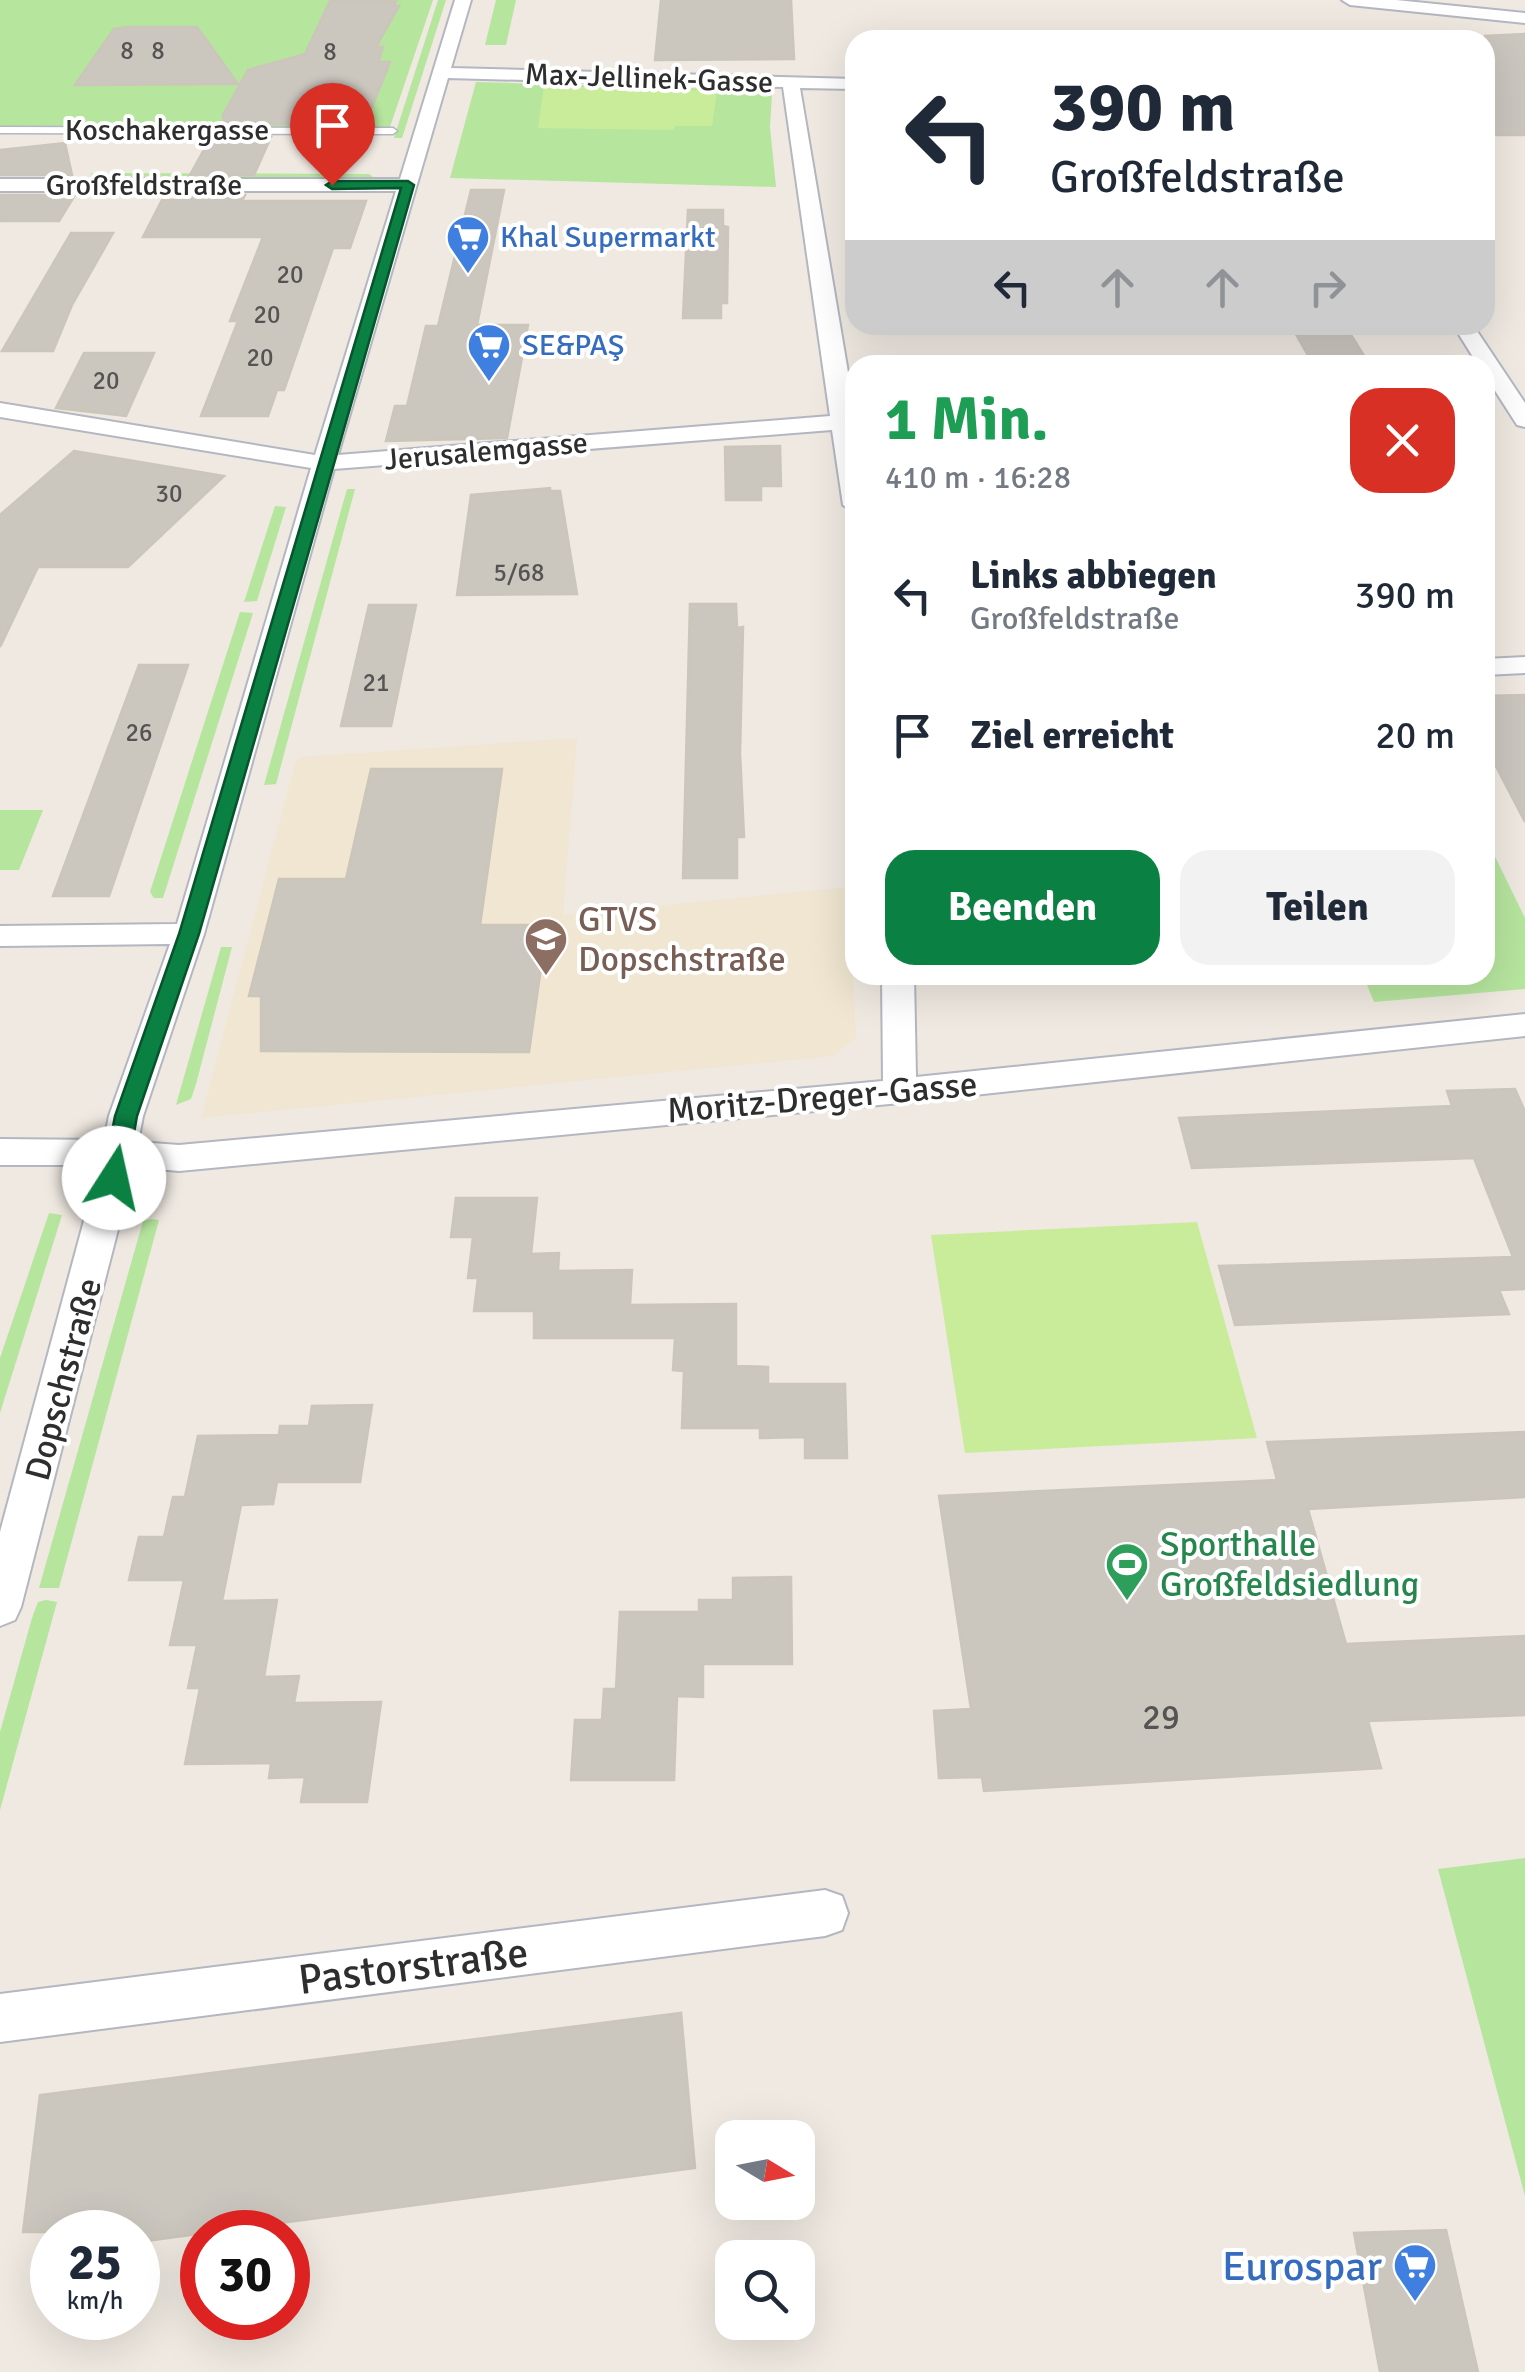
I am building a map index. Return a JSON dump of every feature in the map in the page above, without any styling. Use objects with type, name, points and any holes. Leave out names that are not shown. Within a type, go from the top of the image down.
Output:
[{"type":"street","name":"Dopschstraße","points":[[0,1607],[110,1201],[126,1116],[189,934],[324,463],[463,0]]},
{"type":"street","points":[[1350,0],[1525,18]]},
{"type":"street","name":"Max-Jellinek-Gasse","points":[[443,73],[845,84]]},
{"type":"street","points":[[791,82],[845,410]]},
{"type":"street","name":"Großfeldstraße","points":[[0,185],[408,185]]},
{"type":"street","points":[[1495,379],[1525,420]]},
{"type":"street","name":"Jerusalemgasse","points":[[1,412],[324,463],[845,422]]},
{"type":"street","points":[[1495,667],[1525,665]]},
{"type":"street","points":[[0,936],[189,934]]},
{"type":"street","points":[[898,985],[900,1090]]},
{"type":"street","name":"Moritz-Dreger-Gasse","points":[[0,1152],[66,1150],[179,1158],[900,1090],[1525,1025]]},
{"type":"street","name":"Pastorstraße","points":[[0,2018],[825,1913]]},
{"type":"lane","name":"Koschakergasse","points":[[0,130],[393,131]]},
{"type":"shaded area","name":"GTVS Dopschstraße","points":[[577,738],[563,915],[845,887],[845,985],[854,985],[856,1038],[832,1056],[201,1118],[296,760]]},
{"type":"green space","points":[[0,0],[433,0],[390,127],[0,127]]},
{"type":"green space","points":[[438,0],[446,0],[402,138],[394,138]]},
{"type":"green space","points":[[496,0],[516,0],[506,45],[485,45]]},
{"type":"green space","points":[[476,82],[762,90],[772,94],[770,127],[776,187],[450,178]]},
{"type":"green space","points":[[544,86],[717,91],[712,126],[675,126],[673,130],[538,128]]},
{"type":"green space","points":[[92,173],[369,174],[373,177],[90,177]]},
{"type":"green space","points":[[347,489],[355,489],[276,784],[264,785]]},
{"type":"green space","points":[[275,506],[286,507],[257,601],[244,602]]},
{"type":"green space","points":[[240,612],[253,613],[163,898],[154,898],[150,892]]},
{"type":"green space","points":[[0,810],[43,810],[19,870],[0,870]]},
{"type":"green space","points":[[1495,856],[1525,918],[1525,989],[1374,1002],[1367,985],[1495,985]]},
{"type":"green space","points":[[221,947],[232,947],[196,1084],[191,1099],[176,1105]]},
{"type":"green space","points":[[49,1213],[62,1215],[0,1413],[0,1358]]},
{"type":"green space","points":[[159,1220],[59,1588],[39,1588],[143,1221]]},
{"type":"green space","points":[[1197,1222],[1257,1438],[965,1453],[931,1235]]},
{"type":"green space","points":[[38,1602],[57,1602],[0,1810],[0,1732],[32,1618]]},
{"type":"green space","points":[[1525,1858],[1525,2196],[1438,1869]]},
{"type":"building","points":[[661,0],[791,0],[794,59],[655,60]]},
{"type":"building","points":[[330,1],[396,1],[394,6],[399,6],[376,47],[383,47],[378,62],[390,62],[365,124],[224,124],[223,115],[248,70],[305,54]]},
{"type":"building","points":[[197,27],[238,84],[75,85],[114,29]]},
{"type":"building","points":[[1525,34],[1525,135],[1495,135],[1495,36]]},
{"type":"building","points":[[211,137],[271,137],[254,175],[190,175]]},
{"type":"building","points":[[65,143],[72,175],[0,175],[0,150]]},
{"type":"building","points":[[471,190],[504,190],[477,325],[528,325],[507,438],[386,441],[395,406],[407,406],[426,326],[438,326]]},
{"type":"building","points":[[0,195],[75,195],[59,221],[0,221]]},
{"type":"building","points":[[180,195],[245,195],[242,201],[366,201],[350,248],[333,248],[284,390],[277,390],[268,416],[201,416],[238,321],[230,321],[263,237],[143,237],[162,200],[176,200]]},
{"type":"building","points":[[688,210],[723,210],[723,226],[728,227],[727,303],[721,303],[721,318],[683,318]]},
{"type":"building","points":[[71,233],[113,233],[72,305],[53,351],[2,351]]},
{"type":"building","points":[[1296,335],[1351,335],[1364,355],[1308,355]]},
{"type":"building","points":[[84,353],[154,353],[126,416],[56,408]]},
{"type":"building","points":[[780,446],[781,486],[761,486],[761,500],[726,500],[725,447]]},
{"type":"building","points":[[74,451],[224,476],[128,567],[38,567],[0,647],[0,515]]},
{"type":"building","points":[[550,488],[560,491],[577,594],[457,595],[471,495]]},
{"type":"building","points":[[690,604],[736,604],[737,628],[743,627],[740,753],[744,837],[737,837],[737,878],[683,878]]},
{"type":"building","points":[[369,605],[416,605],[391,726],[341,726]]},
{"type":"building","points":[[139,665],[188,665],[109,896],[53,896]]},
{"type":"building","points":[[1525,695],[1525,822],[1495,764],[1495,696]]},
{"type":"building","points":[[371,769],[502,769],[480,925],[547,925],[529,1052],[261,1051],[261,996],[249,996],[279,879],[346,879]]},
{"type":"building","points":[[1515,1089],[1525,1112],[1525,1289],[1499,1290],[1509,1314],[1235,1325],[1219,1266],[1513,1257],[1474,1158],[1192,1168],[1179,1118],[1452,1106],[1447,1091]]},
{"type":"building","points":[[456,1198],[537,1198],[531,1254],[559,1253],[558,1271],[632,1270],[630,1305],[736,1304],[736,1366],[768,1367],[768,1384],[845,1384],[847,1458],[805,1458],[805,1437],[760,1438],[760,1428],[682,1428],[684,1371],[673,1370],[675,1338],[534,1338],[534,1311],[474,1311],[478,1278],[468,1278],[473,1237],[451,1237]]},
{"type":"building","points":[[372,1405],[360,1482],[277,1482],[273,1504],[241,1505],[222,1601],[277,1600],[264,1677],[299,1676],[294,1703],[381,1702],[367,1802],[301,1802],[305,1777],[269,1778],[271,1763],[185,1764],[200,1688],[188,1688],[197,1645],[170,1645],[184,1580],[129,1580],[139,1537],[164,1537],[173,1497],[185,1497],[198,1436],[279,1435],[280,1426],[309,1426],[312,1406]]},
{"type":"building","name":"Sporthalle Großfeldsiedlung","points":[[1525,1432],[1525,1497],[1308,1509],[1346,1644],[1525,1636],[1525,1715],[1368,1721],[1381,1768],[984,1791],[982,1777],[939,1778],[934,1711],[971,1709],[939,1496],[1277,1480],[1267,1442]]},
{"type":"building","points":[[791,1577],[792,1664],[703,1664],[703,1697],[677,1696],[674,1780],[571,1780],[575,1720],[602,1720],[604,1689],[616,1689],[620,1612],[699,1612],[699,1600],[733,1600],[733,1578]]},
{"type":"building","points":[[681,2013],[695,2168],[310,2219],[310,2210],[180,2210],[180,2236],[160,2239],[160,2210],[30,2210],[30,2232],[23,2232],[40,2095]]},
{"type":"building","name":"Eurospar","points":[[1446,2230],[1478,2372],[1380,2372],[1354,2233]]},
{"type":"place","name":"Khal Supermarkt","points":[[468,275]]},
{"type":"place","name":"SE&PAŞ","points":[[489,383]]},
{"type":"place","name":"GTVS Dopschstraße","points":[[546,977]]},
{"type":"place","name":"Sporthalle Großfeldsiedlung","points":[[1127,1602]]},
{"type":"place","name":"Eurospar","points":[[1415,2303]]},
{"type":"route","points":[[114,1178],[126,1116],[189,934],[408,185],[332,185]]}]
